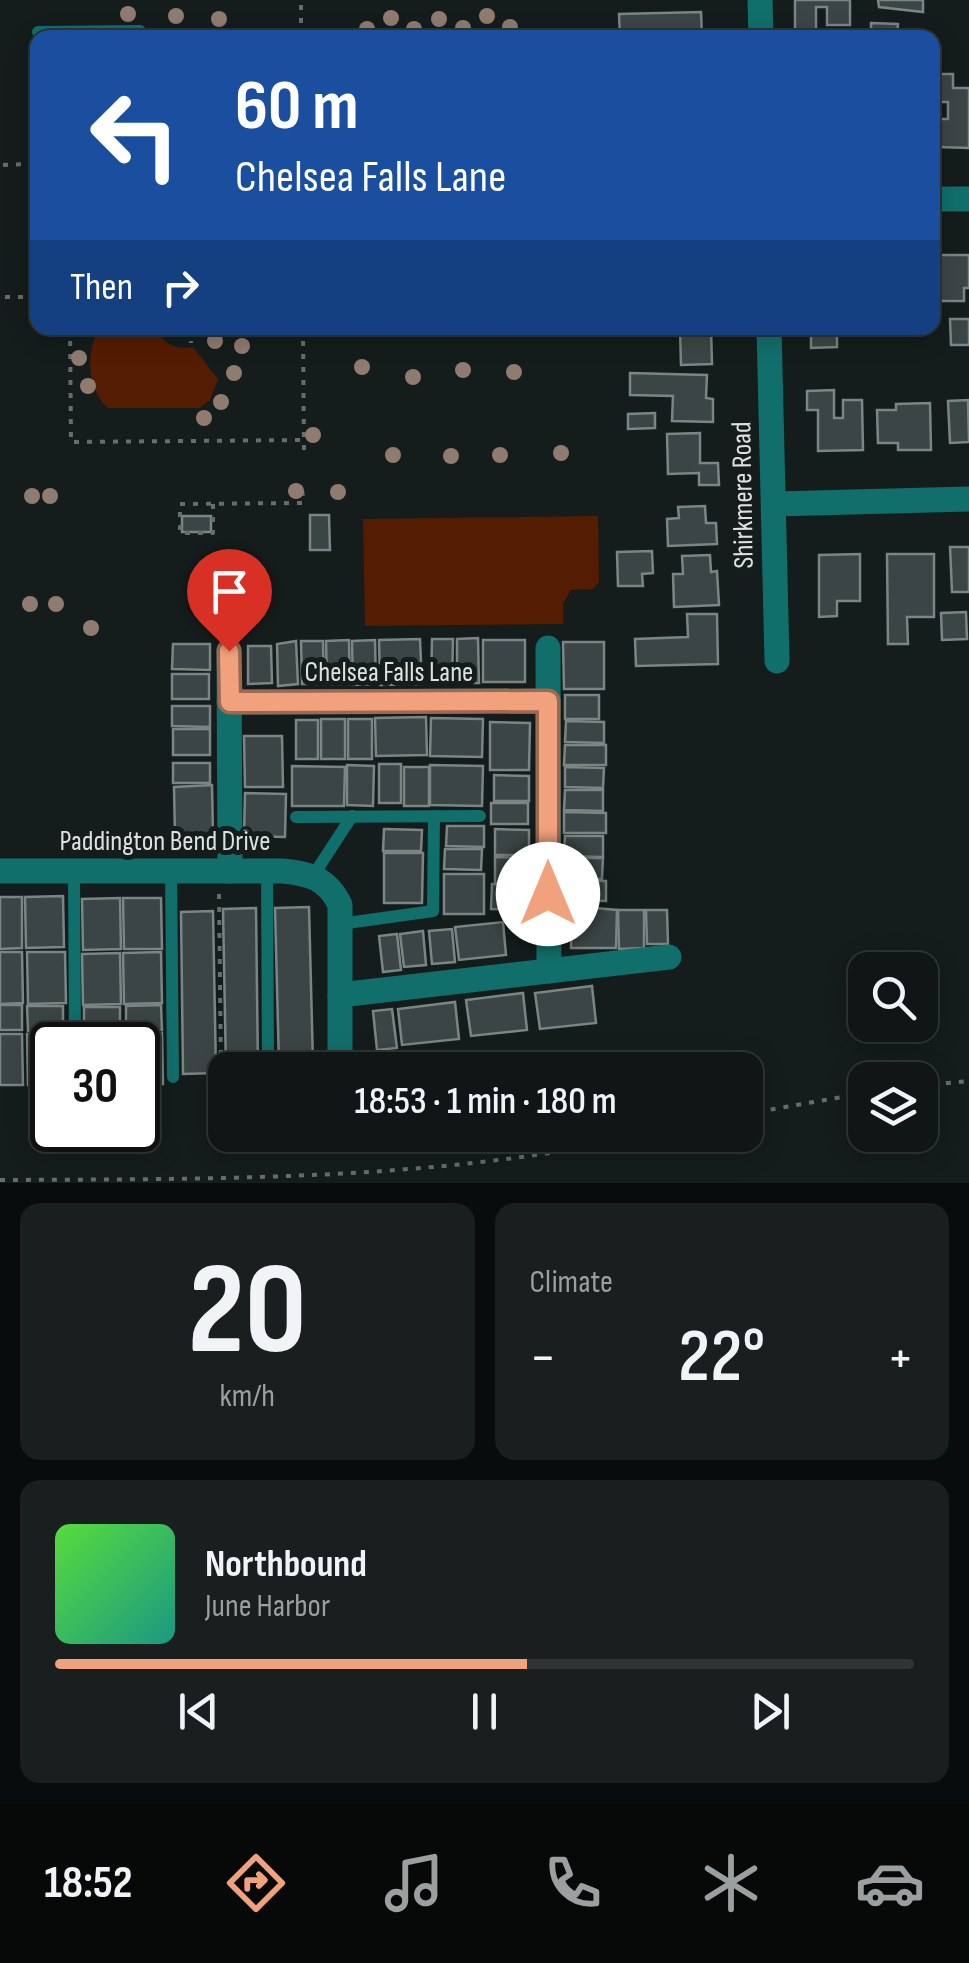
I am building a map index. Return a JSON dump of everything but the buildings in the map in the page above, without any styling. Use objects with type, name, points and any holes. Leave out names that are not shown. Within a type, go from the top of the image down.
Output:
[{"type":"street","points":[[760,0],[760,30]]},
{"type":"street","points":[[940,199],[969,199]]},
{"type":"street","name":"Shirkmere Road","points":[[769,335],[777,661]]},
{"type":"street","points":[[774,504],[969,499]]},
{"type":"street","points":[[548,648],[549,971]]},
{"type":"street","points":[[225,880],[229,651]]},
{"type":"street","name":"Chelsea Falls Lane","points":[[230,702],[548,701]]},
{"type":"street","name":"Paddington Bend Drive","points":[[0,870],[172,871],[225,880],[267,871],[320,880]]},
{"type":"street","points":[[320,880],[340,905],[340,1052]]},
{"type":"street","points":[[340,995],[669,958]]},
{"type":"lane","points":[[320,880],[352,816]]},
{"type":"lane","points":[[340,924],[432,911],[434,816]]},
{"type":"lane","points":[[296,817],[480,816]]},
{"type":"lane","points":[[74,870],[75,1022]]},
{"type":"lane","points":[[172,871],[173,1077]]},
{"type":"lane","points":[[267,871],[268,1052]]},
{"type":"path","points":[[301,6],[301,30]]},
{"type":"path","points":[[3,164],[26,164]]},
{"type":"path","points":[[4,297],[28,297]]},
{"type":"path","points":[[70,335],[71,442],[304,440]]},
{"type":"path","points":[[192,335],[192,343]]},
{"type":"path","points":[[303,335],[304,457]]},
{"type":"path","points":[[213,504],[213,533],[180,533],[180,504],[303,503],[302,484]]},
{"type":"path","points":[[221,1052],[225,880]]},
{"type":"path","points":[[938,1084],[969,1081]]},
{"type":"path","points":[[763,1111],[848,1096]]},
{"type":"path","points":[[0,1180],[393,1170],[560,1152]]},
{"type":"shaded area","points":[[160,335],[170,345],[193,347],[218,379],[210,400],[200,408],[108,408],[92,381],[90,358],[95,337]]},
{"type":"shaded area","points":[[598,516],[599,582],[593,589],[571,590],[563,604],[563,624],[365,626],[363,519]]},
{"type":"route","points":[[229,651],[230,702],[548,701],[548,894]]}]
